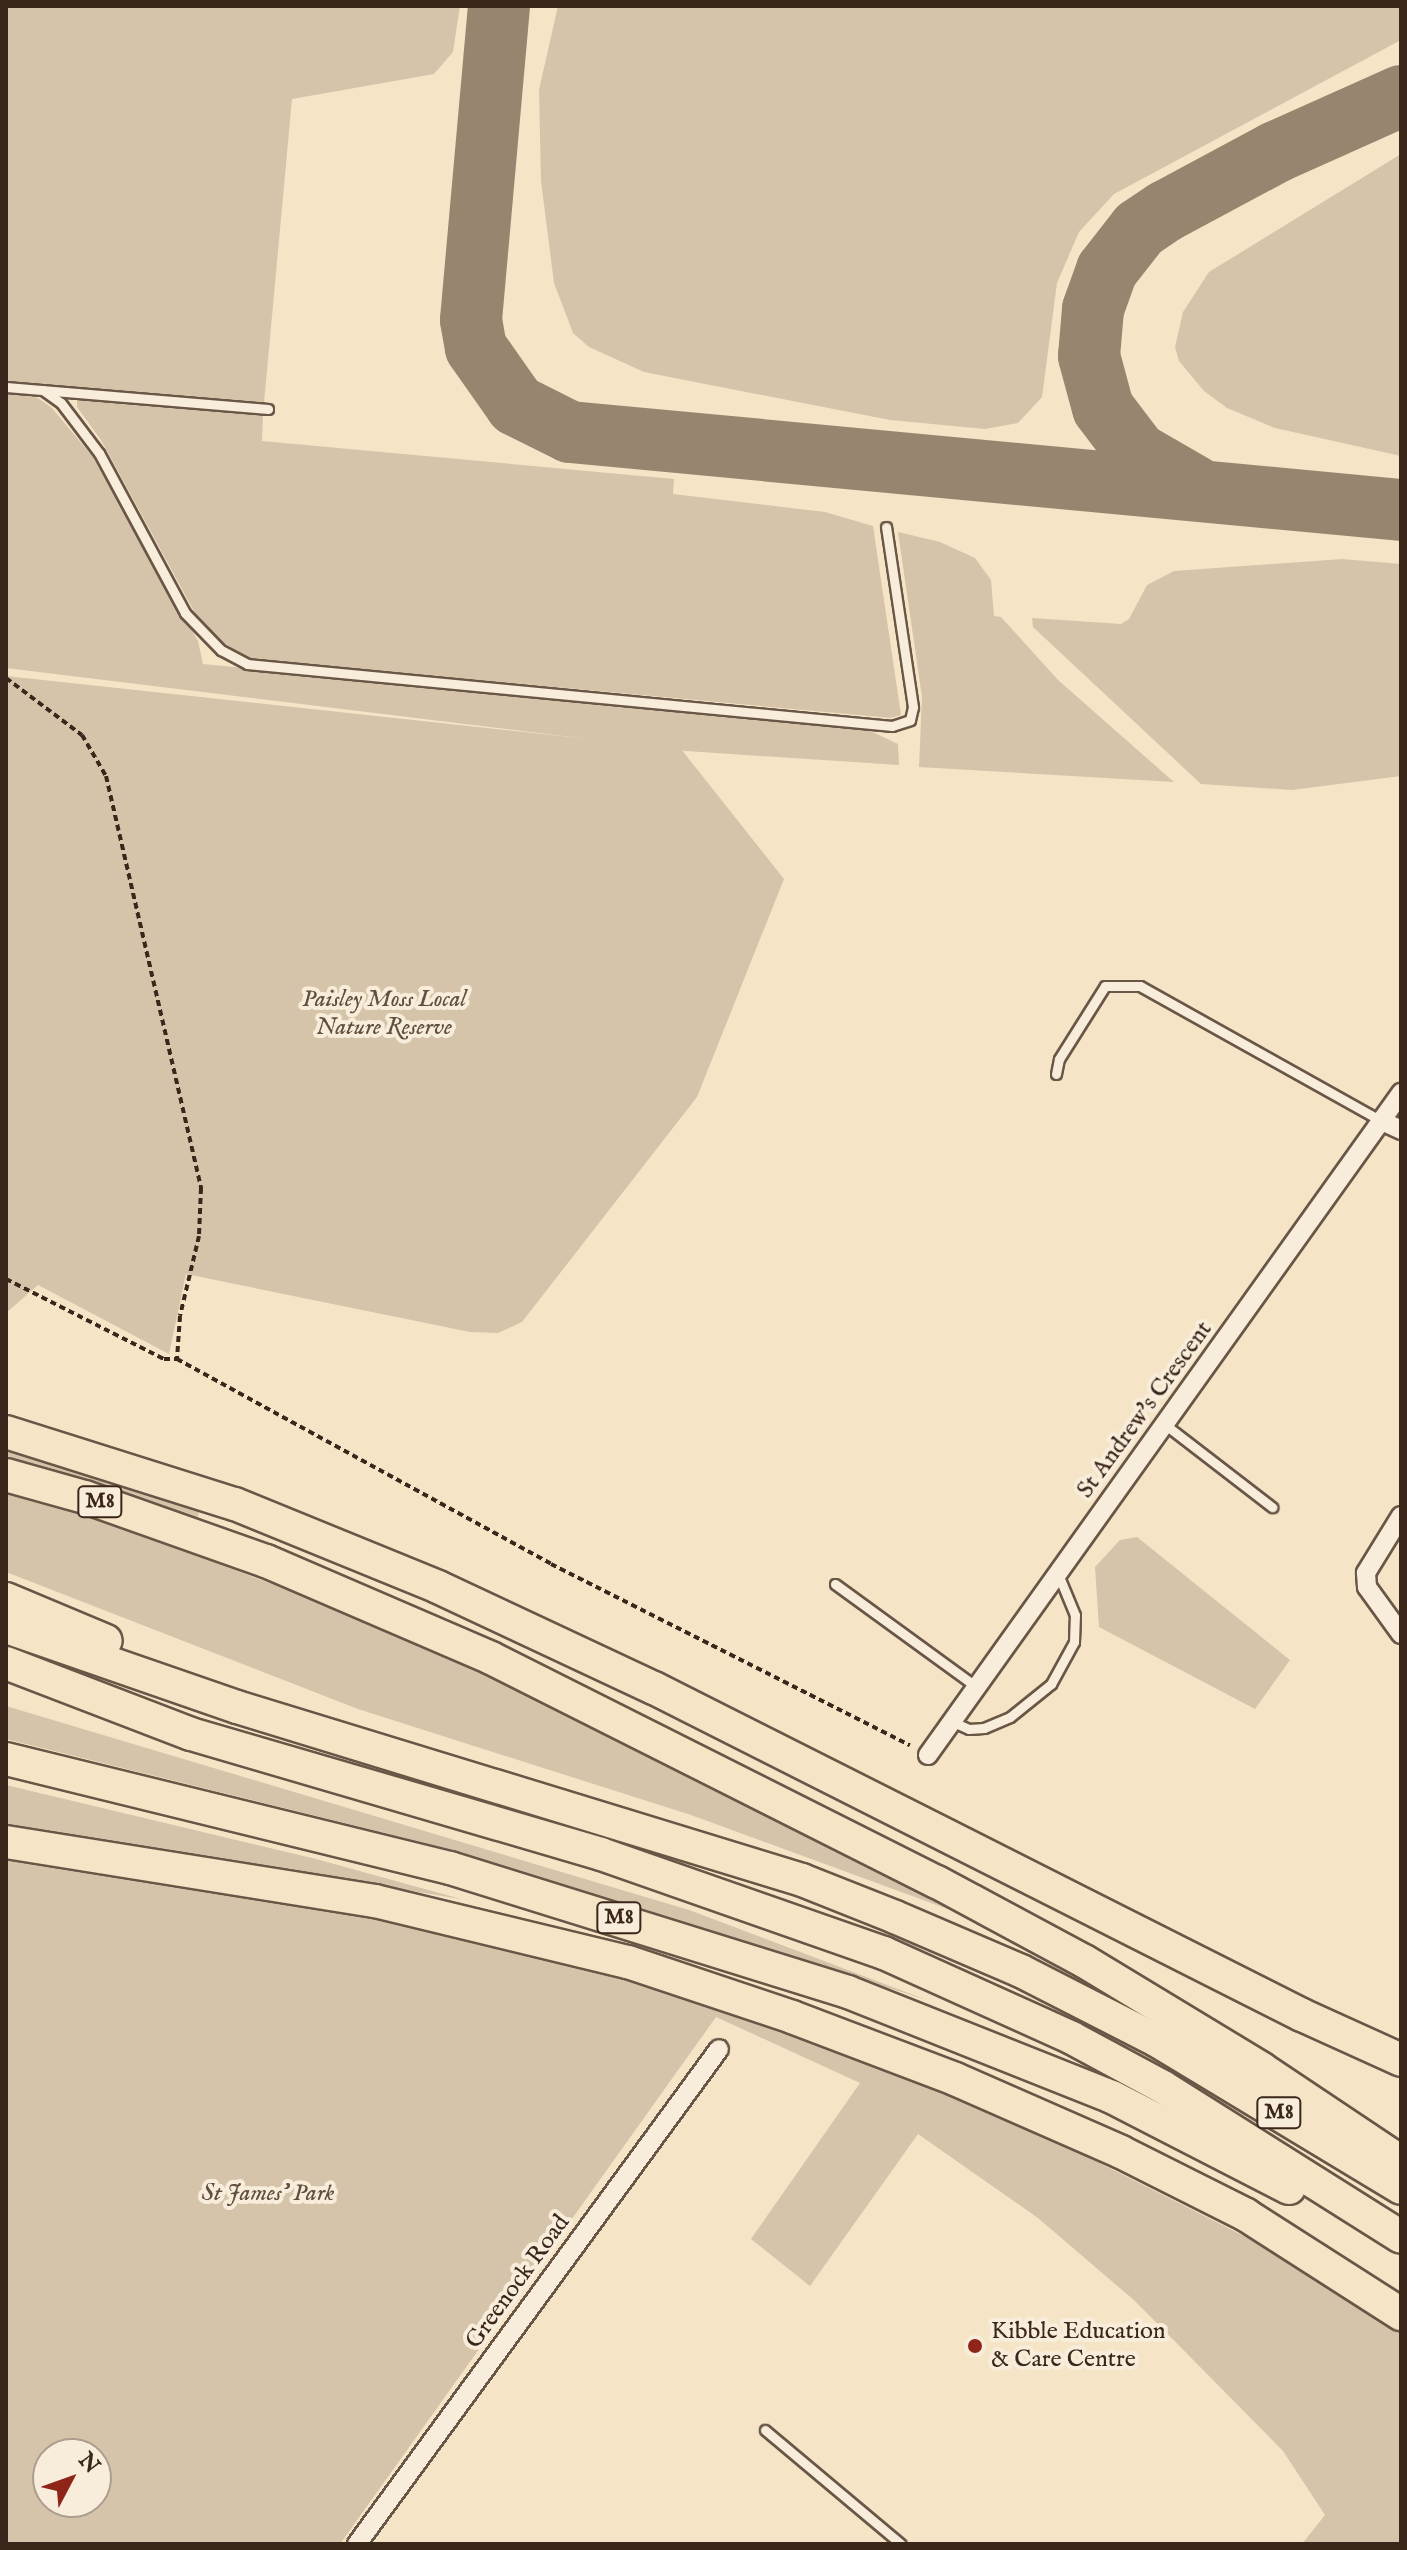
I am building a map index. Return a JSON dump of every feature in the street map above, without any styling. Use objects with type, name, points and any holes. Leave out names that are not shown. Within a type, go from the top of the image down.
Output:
[{"type":"highway","points":[[6,1432],[235,1504],[438,1587],[668,1695],[1275,2002],[1401,2060]]},
{"type":"highway","name":"M8","points":[[6,1475],[193,1534],[357,1597],[491,1658],[937,1882],[1175,2014],[1401,2162]]},
{"type":"highway","name":"M8","points":[[6,1599],[117,1645],[536,1795]]},
{"type":"highway","name":"M8","points":[[6,1627],[237,1707],[536,1795],[802,1880],[1021,1971],[1156,2040],[1401,2188]]},
{"type":"highway","name":"M8","points":[[6,1663],[191,1734]]},
{"type":"highway","name":"M8","points":[[6,1680],[601,1854],[884,1953],[1072,2038],[1163,2087],[1401,2237]]},
{"type":"highway","name":"M8","points":[[6,1759],[450,1868],[861,1997],[1112,2097],[1210,2144],[1401,2250]]},
{"type":"highway","points":[[6,1842],[202,1870],[390,1904],[628,1962],[792,2017],[955,2079],[1121,2152],[1246,2215],[1401,2314]]},
{"type":"street","name":"St Andrew's Crescent","points":[[928,1755],[1401,1093]]},
{"type":"street","points":[[1382,1121],[1401,1130]]},
{"type":"street","points":[[1401,1516],[1366,1573],[1367,1587],[1401,1634]]},
{"type":"street","name":"Greenock Road","points":[[357,2544],[719,2049]]},
{"type":"lane","points":[[6,387],[268,409]]},
{"type":"lane","points":[[43,390],[81,425],[99,453],[185,613],[221,650],[247,664],[892,726],[910,720],[913,707],[886,527]]},
{"type":"lane","points":[[1056,1074],[1059,1059],[1105,986],[1140,986],[1382,1121]]},
{"type":"lane","points":[[1163,1423],[1272,1507]]},
{"type":"lane","points":[[953,1722],[969,1729],[984,1728],[1010,1717],[1051,1684],[1074,1642],[1075,1615],[1058,1574]]},
{"type":"lane","points":[[835,1584],[978,1688]]},
{"type":"lane","points":[[765,2430],[901,2544]]},
{"type":"path","points":[[6,678],[82,735],[106,776],[201,1188],[195,1263],[180,1316],[177,1359]]},
{"type":"path","points":[[6,1279],[164,1359],[177,1359],[551,1564],[928,1755]]},
{"type":"green space","points":[[6,6],[460,6],[453,52],[434,74],[292,99],[264,403],[6,382]]},
{"type":"green space","points":[[558,6],[1401,6],[1401,40],[1114,194],[1079,232],[1057,283],[1042,397],[1018,423],[985,429],[890,420],[644,372],[589,347],[573,333],[554,283],[541,181],[539,90]]},
{"type":"green space","points":[[1401,154],[1401,456],[1275,428],[1227,408],[1204,391],[1179,361],[1175,347],[1183,312],[1209,272]]},
{"type":"green space","points":[[6,392],[38,398],[52,408],[92,456],[198,641],[203,664],[866,729],[898,744],[899,765],[686,751],[6,668]]},
{"type":"green space","points":[[77,398],[263,414],[262,441],[674,479],[673,494],[825,512],[873,526],[901,715],[891,718],[249,659],[218,639],[196,615],[101,440],[77,407]]},
{"type":"green space","points":[[898,532],[940,542],[975,558],[991,580],[994,616],[1001,617],[1058,680],[1174,782],[919,767],[922,697]]},
{"type":"green space","points":[[1342,559],[1401,564],[1401,776],[1292,790],[1201,784],[1033,627],[1032,618],[1121,624],[1129,619],[1147,585],[1174,571]]},
{"type":"green space","name":"Paisley Moss Local Nature Reserve","points":[[6,676],[681,749],[784,879],[697,1097],[522,1322],[498,1333],[470,1332],[186,1274],[169,1354],[38,1285],[6,1313]]},
{"type":"green space","points":[[6,1451],[200,1507],[190,1553],[317,1601],[501,1682],[964,1915],[691,1815],[358,1709],[6,1572]]},
{"type":"green space","points":[[1137,1537],[1290,1660],[1255,1709],[1099,1627],[1095,1567],[1120,1540]]},
{"type":"green space","points":[[6,1706],[689,1910],[927,2000],[449,1849],[6,1739]]},
{"type":"green space","points":[[6,1785],[316,1859],[461,1899],[6,1825]]},
{"type":"green space","name":"St James' Park","points":[[6,1859],[449,1931],[667,1985],[949,2087],[1325,2277],[1401,2331],[1401,2544],[1302,2544],[1325,2515],[1283,2451],[1135,2301],[1038,2218],[918,2134],[810,2286],[751,2239],[860,2083],[716,2017],[340,2544],[6,2544]]},
{"type":"taxiway","points":[[499,6],[471,320],[476,348],[516,405],[570,432],[1401,510]]},
{"type":"taxiway","points":[[1196,487],[1137,453],[1103,408],[1089,356],[1093,309],[1107,270],[1139,229],[1166,211],[1276,152],[1401,96]]},
{"type":"place","name":"Kibble Education & Care Centre","points":[[975,2346]]}]
